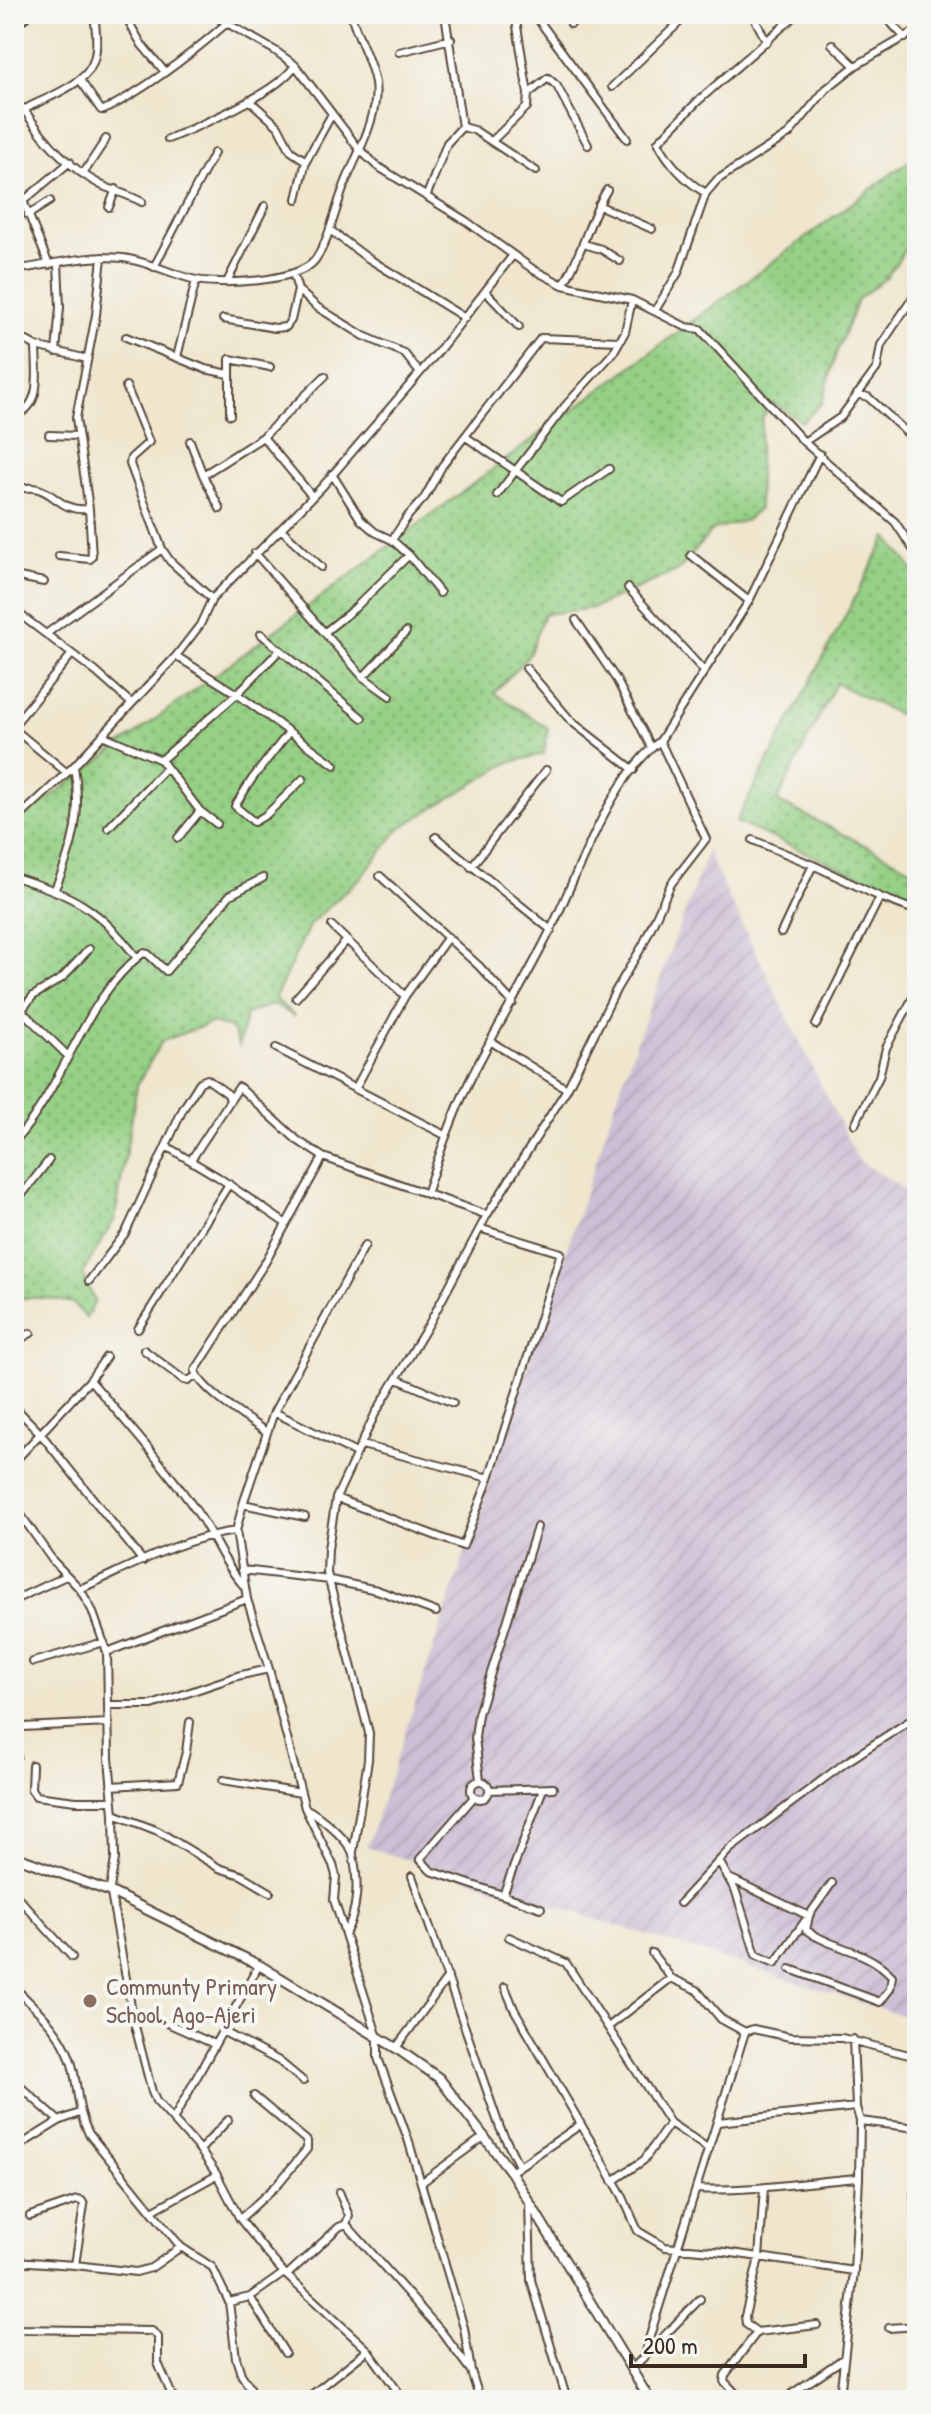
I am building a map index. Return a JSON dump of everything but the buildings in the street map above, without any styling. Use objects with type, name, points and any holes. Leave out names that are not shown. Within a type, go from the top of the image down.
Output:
[{"type":"main road","points":[[15,1859],[111,1892],[259,1965],[396,2048],[444,2084],[515,2169],[529,2200],[650,2400]]},
{"type":"street","points":[[14,26],[30,14]]},
{"type":"street","points":[[14,119],[23,108],[80,80],[95,61],[94,14]]},
{"type":"street","points":[[124,14],[142,45],[165,72]]},
{"type":"street","points":[[211,14],[295,65],[359,149],[377,166],[427,195],[534,270],[563,285],[632,300],[656,309],[686,327],[700,329],[802,439],[895,522],[917,555]]},
{"type":"street","points":[[14,270],[102,257],[137,261],[196,280],[227,282],[293,273],[314,261],[330,230],[343,188],[368,134],[375,86],[351,14]]},
{"type":"street","points":[[445,14],[462,127]]},
{"type":"street","points":[[492,141],[527,107],[528,94],[515,14]]},
{"type":"street","points":[[534,14],[627,139]]},
{"type":"street","points":[[571,24],[581,14]]},
{"type":"street","points":[[612,87],[688,14]]},
{"type":"street","points":[[752,14],[767,42]]},
{"type":"street","points":[[706,193],[691,184],[663,153],[658,142],[698,101],[797,14]]},
{"type":"street","points":[[883,14],[905,38]]},
{"type":"street","points":[[80,80],[101,110],[110,107],[200,47],[227,23]]},
{"type":"street","points":[[656,309],[678,273],[706,193],[717,180],[789,134],[826,89],[855,66],[917,30]]},
{"type":"street","points":[[399,52],[451,39]]},
{"type":"street","points":[[832,44],[855,66]]},
{"type":"street","points":[[168,139],[249,100],[289,75],[295,65]]},
{"type":"street","points":[[528,94],[548,78],[557,86],[588,145]]},
{"type":"street","points":[[249,100],[278,126],[291,151],[306,161]]},
{"type":"street","points":[[23,108],[42,138],[83,174],[142,202]]},
{"type":"street","points":[[297,199],[306,161],[332,114]]},
{"type":"street","points":[[427,195],[447,143],[462,127]]},
{"type":"street","points":[[462,127],[474,130],[536,171]]},
{"type":"street","points":[[83,174],[106,139]]},
{"type":"street","points":[[154,267],[214,153]]},
{"type":"street","points":[[22,202],[70,162]]},
{"type":"street","points":[[14,178],[49,265]]},
{"type":"street","points":[[109,207],[116,189]]},
{"type":"street","points":[[563,285],[607,190]]},
{"type":"street","points":[[28,215],[50,201]]},
{"type":"street","points":[[598,205],[652,229]]},
{"type":"street","points":[[227,282],[265,206]]},
{"type":"street","points":[[330,230],[366,257],[465,318]]},
{"type":"street","points":[[584,244],[601,249],[620,261]]},
{"type":"street","points":[[14,822],[74,766],[176,656],[200,625],[212,599],[255,553],[282,530],[332,474],[465,318],[513,255]]},
{"type":"street","points":[[59,556],[90,559],[92,553],[77,412],[96,315],[102,257]]},
{"type":"street","points":[[56,352],[60,307],[58,264]]},
{"type":"street","points":[[223,319],[286,327],[291,320],[298,290],[293,273]]},
{"type":"street","points":[[177,357],[196,280]]},
{"type":"street","points":[[802,439],[841,417],[877,368],[881,345],[912,299],[917,284]]},
{"type":"street","points":[[298,290],[344,325],[404,353],[419,372]]},
{"type":"street","points":[[486,292],[519,327]]},
{"type":"street","points":[[497,495],[565,406],[613,353],[625,332],[632,300]]},
{"type":"street","points":[[126,337],[205,369],[229,374]]},
{"type":"street","points":[[392,540],[436,480],[442,466],[541,338],[620,341]]},
{"type":"street","points":[[14,342],[27,341],[87,359]]},
{"type":"street","points":[[14,415],[27,409],[36,392],[36,346]]},
{"type":"street","points":[[230,415],[229,362],[233,358],[270,367]]},
{"type":"street","points":[[203,475],[263,437],[293,411],[325,376]]},
{"type":"street","points":[[126,386],[149,442],[145,449],[131,458],[130,464],[162,549],[174,567],[212,599]]},
{"type":"street","points":[[857,394],[868,397],[917,442]]},
{"type":"street","points":[[49,435],[78,436]]},
{"type":"street","points":[[263,437],[311,495]]},
{"type":"street","points":[[466,437],[561,502],[609,469]]},
{"type":"street","points":[[190,441],[220,509]]},
{"type":"street","points":[[426,1194],[445,1135],[490,1041],[551,930],[606,810],[651,747],[660,741],[749,601],[820,454]]},
{"type":"street","points":[[332,474],[361,520],[409,555],[440,593]]},
{"type":"street","points":[[14,490],[37,487],[61,505],[89,509]]},
{"type":"street","points":[[282,530],[321,567]]},
{"type":"street","points":[[46,634],[162,549]]},
{"type":"street","points":[[255,553],[363,677],[390,696]]},
{"type":"street","points":[[325,632],[368,596],[409,555]]},
{"type":"street","points":[[691,555],[749,601]]},
{"type":"street","points":[[14,576],[44,582]]},
{"type":"street","points":[[628,588],[703,670]]},
{"type":"street","points":[[15,613],[72,654],[131,703]]},
{"type":"street","points":[[576,620],[616,679],[651,747]]},
{"type":"street","points":[[363,677],[406,632]]},
{"type":"street","points":[[261,634],[362,718]]},
{"type":"street","points":[[161,760],[237,694],[280,650]]},
{"type":"street","points":[[66,772],[14,727],[72,654]]},
{"type":"street","points":[[176,656],[237,694],[335,765]]},
{"type":"street","points":[[526,668],[571,721],[634,770]]},
{"type":"street","points":[[289,732],[235,806],[254,822],[266,815],[303,779]]},
{"type":"street","points":[[102,735],[161,760],[200,811],[217,824]]},
{"type":"street","points":[[345,1934],[355,1911],[353,1852],[368,1760],[369,1733],[330,1580],[328,1549],[336,1498],[375,1414],[482,1229],[487,1215],[567,1089],[616,990],[643,945],[671,884],[706,839],[660,741]]},
{"type":"street","points":[[55,889],[70,854],[77,821],[78,789],[74,766]]},
{"type":"street","points":[[108,828],[166,768]]},
{"type":"street","points":[[471,867],[546,770]]},
{"type":"street","points":[[178,838],[200,811]]},
{"type":"street","points":[[436,837],[551,930]]},
{"type":"street","points":[[753,840],[917,911]]},
{"type":"street","points":[[781,933],[813,865]]},
{"type":"street","points":[[380,876],[448,937],[513,1003]]},
{"type":"street","points":[[14,877],[55,889],[89,908],[107,923],[137,958]]},
{"type":"street","points":[[14,1142],[34,1120],[108,987],[143,953],[166,971],[230,895],[263,878]]},
{"type":"street","points":[[816,1025],[880,897]]},
{"type":"street","points":[[332,926],[405,996]]},
{"type":"street","points":[[355,1089],[405,996],[448,937]]},
{"type":"street","points":[[296,998],[346,941]]},
{"type":"street","points":[[14,1020],[33,996],[62,978],[89,949]]},
{"type":"street","points":[[14,976],[21,1008],[29,1020],[68,1056]]},
{"type":"street","points":[[855,1124],[879,1077],[886,1048],[917,990]]},
{"type":"street","points":[[490,1041],[567,1089]]},
{"type":"street","points":[[276,1048],[445,1135]]},
{"type":"street","points":[[89,1281],[126,1232],[183,1109],[200,1082],[207,1079],[228,1094],[230,1101]]},
{"type":"street","points":[[191,1160],[239,1087],[297,1140],[323,1157],[487,1215]]},
{"type":"street","points":[[166,1146],[285,1223]]},
{"type":"street","points":[[266,1432],[217,1396],[196,1376],[195,1371],[266,1261],[323,1157]]},
{"type":"street","points":[[911,1172],[917,1158]]},
{"type":"street","points":[[14,1184],[24,1192],[49,1160]]},
{"type":"street","points":[[138,1329],[229,1184]]},
{"type":"street","points":[[336,1498],[463,1546],[489,1478],[561,1253],[482,1229]]},
{"type":"street","points":[[365,1245],[274,1412],[236,1531],[247,1599],[269,1669],[305,1808],[333,1865],[336,1876],[334,1900],[378,2038],[378,2058],[421,2183],[464,2328],[471,2371],[480,2400]]},
{"type":"street","points":[[14,1342],[31,1333]]},
{"type":"street","points":[[144,1350],[184,1380],[196,1376]]},
{"type":"street","points":[[14,1462],[90,1380],[106,1357]]},
{"type":"street","points":[[397,1379],[453,1403]]},
{"type":"street","points":[[90,1380],[137,1435],[212,1534],[228,1567],[246,1588]]},
{"type":"street","points":[[14,1406],[40,1433],[143,1561]]},
{"type":"street","points":[[274,1412],[356,1453]]},
{"type":"street","points":[[362,1445],[489,1478]]},
{"type":"street","points":[[243,1504],[305,1517]]},
{"type":"street","points":[[14,1505],[66,1576],[80,1589],[92,1610],[107,1652],[115,1859],[111,1892],[148,2083],[156,2101],[200,2150],[217,2175],[240,2219],[286,2274],[368,2350],[404,2400]]},
{"type":"street","points":[[480,1780],[475,1738],[478,1714],[537,1527]]},
{"type":"street","points":[[80,1589],[212,1534],[236,1531]]},
{"type":"street","points":[[242,1570],[330,1580],[377,1590],[436,1612]]},
{"type":"street","points":[[14,1600],[66,1576]]},
{"type":"street","points":[[107,1652],[247,1599]]},
{"type":"street","points":[[33,1662],[104,1642]]},
{"type":"street","points":[[109,1705],[152,1705],[237,1676],[269,1669]]},
{"type":"street","points":[[680,1903],[730,1849],[845,1763],[917,1716]]},
{"type":"street","points":[[111,1786],[178,1782],[190,1722]]},
{"type":"street","points":[[22,1727],[109,1723]]},
{"type":"street","points":[[32,1765],[31,1789],[36,1796],[112,1801]]},
{"type":"street","points":[[223,1780],[301,1793]]},
{"type":"street","points":[[480,1780],[487,1784],[489,1790]]},
{"type":"street","points":[[474,1797],[471,1787],[480,1780]]},
{"type":"street","points":[[489,1790],[553,1788]]},
{"type":"street","points":[[503,1895],[543,1789]]},
{"type":"street","points":[[474,1797],[483,1799],[489,1790]]},
{"type":"street","points":[[474,1797],[420,1859],[431,1871],[541,1908]]},
{"type":"street","points":[[305,1808],[321,1816],[353,1852]]},
{"type":"street","points":[[114,1814],[158,1831],[219,1868],[241,1875],[270,1892]]},
{"type":"street","points":[[719,1861],[736,1892],[756,1955],[775,1963],[832,1883]]},
{"type":"street","points":[[412,1876],[515,2169],[580,2125]]},
{"type":"street","points":[[729,1878],[809,1916]]},
{"type":"street","points":[[14,1893],[72,1957]]},
{"type":"street","points":[[790,1969],[880,2002],[890,1989],[892,1976],[881,1964],[846,1947],[815,1937],[806,1930],[809,1916]]},
{"type":"street","points":[[509,1937],[566,1963],[670,2123],[709,2149]]},
{"type":"street","points":[[652,1953],[671,1978]]},
{"type":"street","points":[[173,2120],[259,1965]]},
{"type":"street","points":[[396,2048],[448,1976]]},
{"type":"street","points":[[608,2027],[671,1978],[676,1978],[697,1990],[721,2019],[745,2032],[753,2029],[790,2037],[853,2039],[917,2057]]},
{"type":"street","points":[[14,1987],[61,2039],[71,2059],[79,2113],[89,2134],[181,2247],[212,2267],[229,2302],[236,2358],[244,2382],[258,2400]]},
{"type":"street","points":[[505,1987],[514,2009],[613,2181],[638,2231],[658,2244],[676,2248],[854,2271]]},
{"type":"street","points":[[167,2023],[214,2044]]},
{"type":"street","points":[[222,2031],[279,2061],[303,2081]]},
{"type":"street","points":[[643,2358],[745,2032]]},
{"type":"street","points":[[843,2400],[859,2178],[860,2121],[856,2107],[853,2039]]},
{"type":"street","points":[[14,2081],[59,2121]]},
{"type":"street","points":[[240,2219],[285,2177],[307,2149],[307,2141],[254,2096]]},
{"type":"street","points":[[718,2122],[856,2107]]},
{"type":"street","points":[[14,2149],[59,2121],[79,2113]]},
{"type":"street","points":[[200,2150],[228,2120]]},
{"type":"street","points":[[860,2121],[917,2128]]},
{"type":"street","points":[[613,2181],[644,2160],[670,2123]]},
{"type":"street","points":[[421,2183],[485,2136]]},
{"type":"street","points":[[152,2211],[217,2175]]},
{"type":"street","points":[[696,2189],[725,2191],[859,2178]]},
{"type":"street","points":[[757,2332],[744,2320],[759,2258],[764,2188]]},
{"type":"street","points":[[917,2189],[914,2194],[917,2236]]},
{"type":"street","points":[[229,2302],[250,2297],[286,2274],[346,2224],[349,2216],[339,2192]]},
{"type":"street","points":[[529,2200],[531,2280],[567,2400]]},
{"type":"street","points":[[30,2216],[82,2201],[84,2205],[75,2265]]},
{"type":"street","points":[[346,2224],[441,2331],[471,2371]]},
{"type":"street","points":[[14,2261],[143,2272],[181,2247]]},
{"type":"street","points":[[250,2297],[285,2353]]},
{"type":"street","points":[[631,2370],[700,2299]]},
{"type":"street","points":[[742,2400],[724,2381],[725,2375],[757,2332],[817,2325]]},
{"type":"street","points":[[889,2328],[917,2326]]},
{"type":"street","points":[[14,2329],[152,2331],[158,2337],[158,2363],[174,2398],[139,2400]]},
{"type":"street","points":[[305,2400],[368,2350]]},
{"type":"street","points":[[793,2393],[844,2358]]},
{"type":"shaded area","points":[[708,850],[858,1160],[917,1197],[917,2020],[367,1847],[626,1071]]},
{"type":"green space","points":[[917,155],[917,233],[886,278],[858,299],[836,354],[822,403],[802,422],[774,403],[762,418],[759,509],[746,520],[712,530],[679,570],[593,608],[544,614],[529,655],[494,693],[548,728],[544,754],[508,763],[400,828],[362,876],[310,924],[275,998],[295,1017],[274,1004],[246,1014],[239,1046],[231,1028],[211,1023],[162,1041],[137,1085],[115,1219],[82,1274],[95,1301],[86,1318],[73,1303],[45,1298],[14,1298],[14,824]]},
{"type":"green space","points":[[887,537],[917,575],[917,709],[911,721],[836,683],[777,801],[917,871],[917,901],[736,822]]},
{"type":"place","name":"Communty Primary School, Ago-Ajeri","points":[[90,2001]]}]
